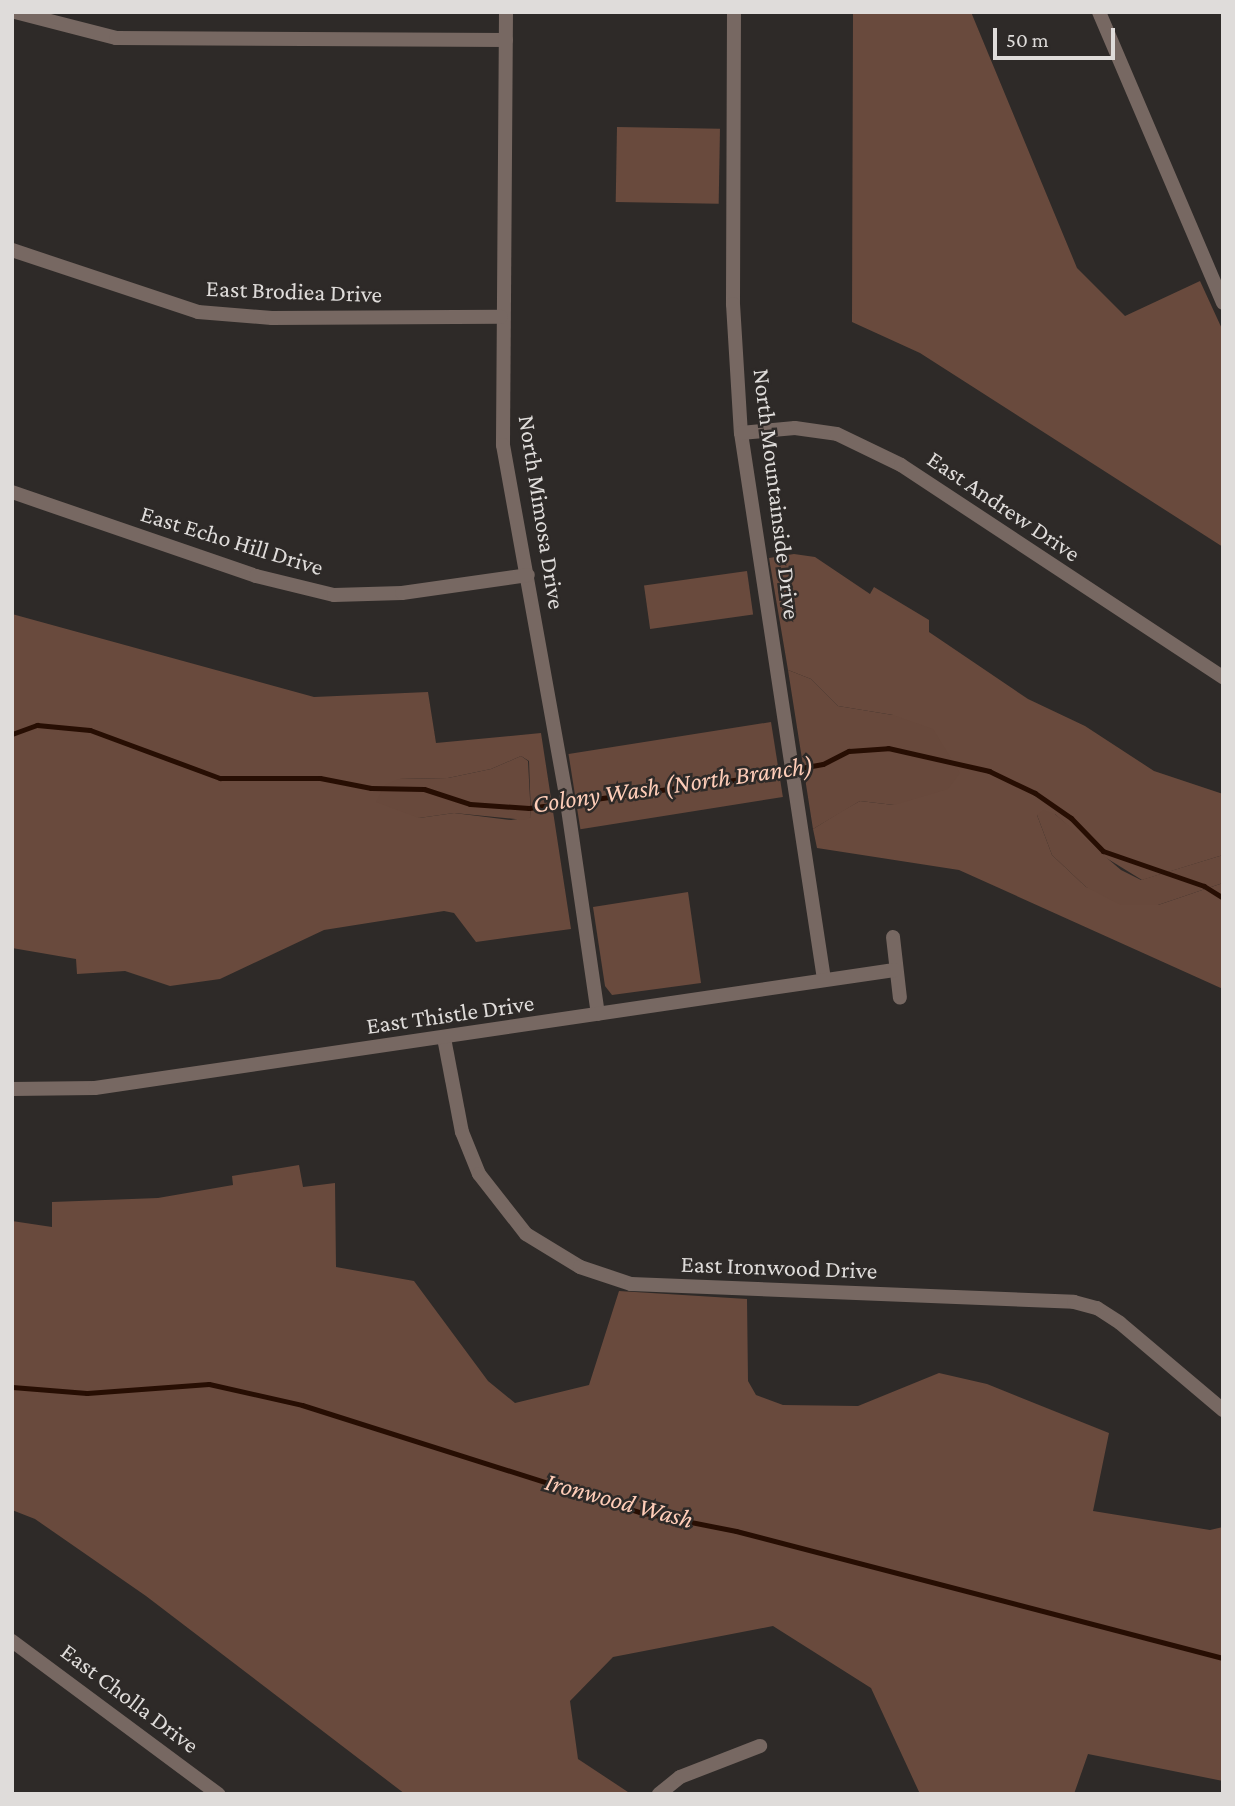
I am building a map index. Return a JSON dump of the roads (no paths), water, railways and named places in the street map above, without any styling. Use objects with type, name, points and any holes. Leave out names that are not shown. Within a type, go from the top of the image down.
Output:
[{"type":"street","points":[[15,12],[116,38],[506,40]]},
{"type":"street","name":"North Mimosa Drive","points":[[506,12],[501,317],[503,444],[528,575],[598,1014]]},
{"type":"street","name":"North Mountainside Drive","points":[[734,12],[733,304],[741,433],[824,979]]},
{"type":"street","points":[[1098,12],[1223,303]]},
{"type":"street","name":"East Brodiea Drive","points":[[12,250],[198,312],[272,318],[501,317]]},
{"type":"street","name":"East Andrew Drive","points":[[741,433],[795,428],[837,434],[901,465],[1223,677]]},
{"type":"street","name":"East Echo Hill Drive","points":[[12,492],[256,576],[334,595],[402,593],[528,575]]},
{"type":"street","points":[[893,937],[894,970],[900,998]]},
{"type":"street","name":"East Thistle Drive","points":[[12,1089],[95,1088],[894,970]]},
{"type":"street","name":"East Ironwood Drive","points":[[444,1038],[461,1132],[479,1174],[526,1234],[580,1267],[631,1284],[1073,1302],[1097,1308],[1120,1323],[1223,1410]]},
{"type":"street","name":"East Cholla Drive","points":[[12,1641],[218,1794]]},
{"type":"street","points":[[659,1794],[680,1777],[761,1746]]},
{"type":"waterway","name":"Colony Wash (North Branch)","points":[[12,734],[37,725],[90,730],[220,778],[320,778],[371,788],[424,789],[470,804],[529,808],[741,779],[823,764],[849,751],[888,748],[989,771],[1035,793],[1071,818],[1103,851],[1204,886],[1223,898]]},
{"type":"waterway","name":"Ironwood Wash","points":[[12,1387],[87,1393],[209,1384],[302,1405],[640,1512],[736,1531],[1223,1658]]}]
